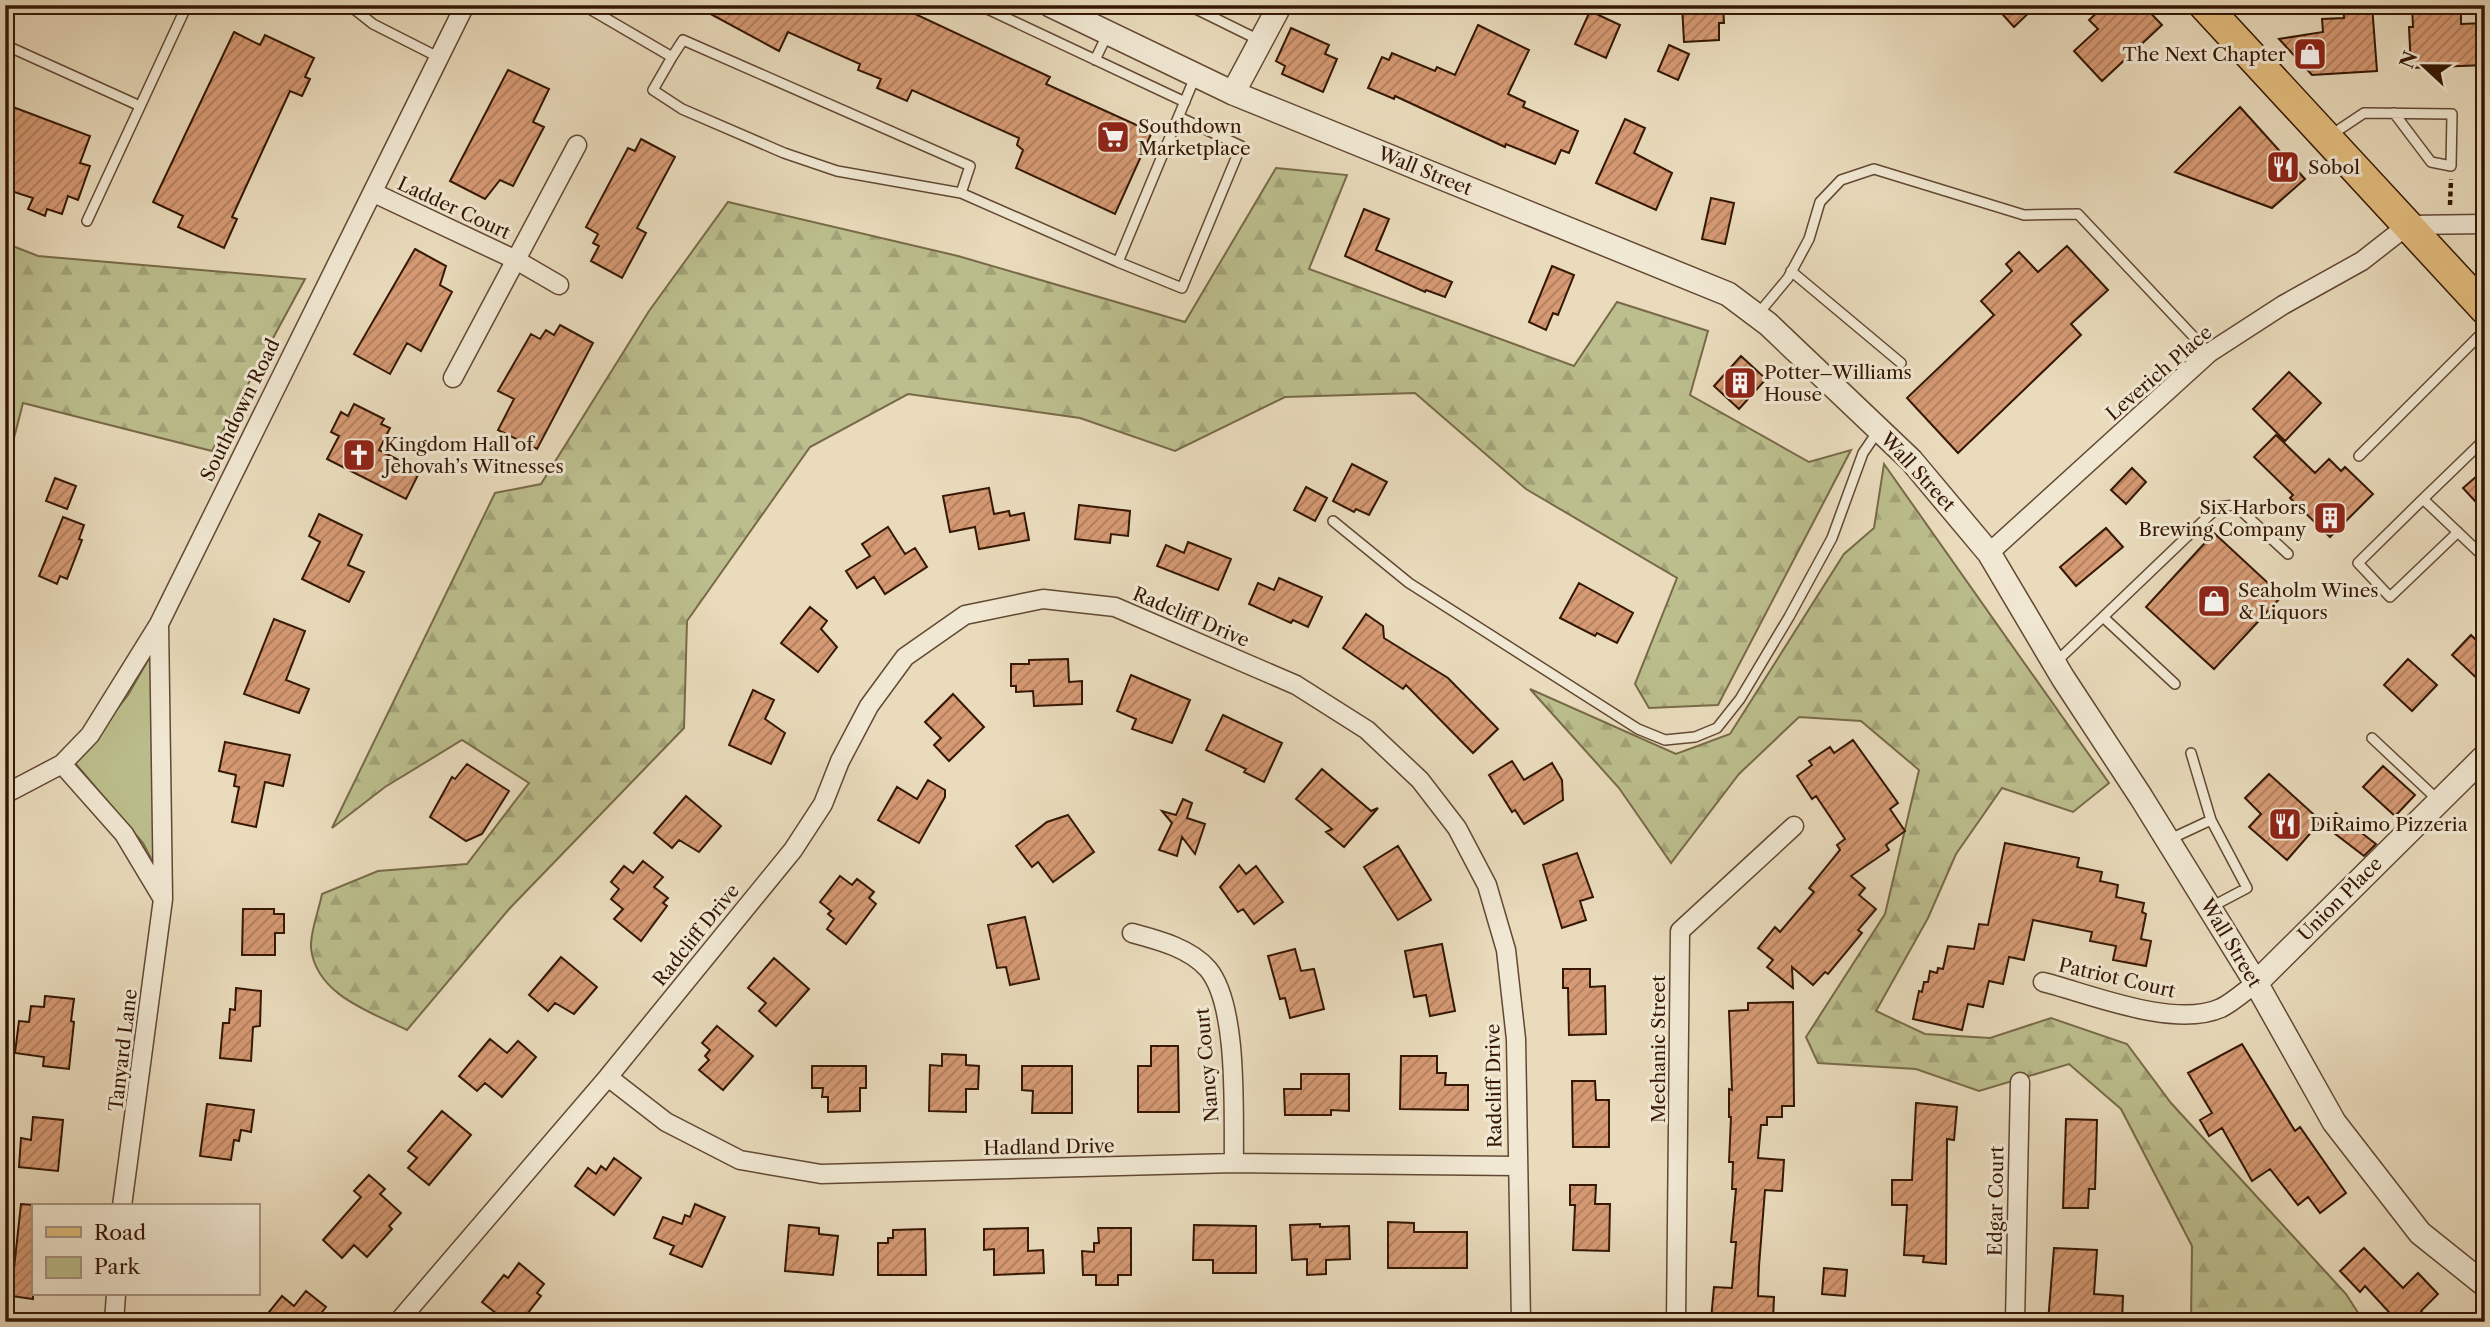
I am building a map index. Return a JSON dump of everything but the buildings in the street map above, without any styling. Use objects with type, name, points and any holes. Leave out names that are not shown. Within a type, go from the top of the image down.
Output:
[{"type":"main road","points":[[2204,5],[2485,309]]},
{"type":"street","name":"Southdown Road","points":[[5,794],[62,764],[90,735],[159,624],[465,5]]},
{"type":"street","name":"Wall Street","points":[[1050,5],[1233,93],[1728,294],[1757,316],[1911,460],[1989,553],[2054,663],[2256,983],[2334,1122],[2377,1181],[2420,1233],[2485,1285]]},
{"type":"street","points":[[1233,93],[1280,5]]},
{"type":"street","name":"Ladder Court","points":[[453,378],[577,145]]},
{"type":"street","name":"Ladder Court","points":[[374,193],[516,260],[559,285]]},
{"type":"street","points":[[2408,225],[2485,224]]},
{"type":"street","name":"Leverich Place","points":[[1989,553],[2209,353],[2283,305],[2362,261],[2408,225]]},
{"type":"street","name":"Radcliff Drive","points":[[408,1318],[793,850],[823,804],[840,761],[869,706],[905,657],[965,615],[1043,599],[1115,607],[1296,685],[1367,730],[1420,780],[1457,828],[1487,885],[1506,950],[1517,1039],[1521,1322]]},
{"type":"street","name":"Tanyard Lane","points":[[122,1204],[163,899],[159,624]]},
{"type":"street","name":"Union Place","points":[[2256,983],[2485,756]]},
{"type":"street","points":[[62,764],[124,834],[163,899]]},
{"type":"street","name":"Mechanic Street","points":[[1676,1322],[1680,931],[1794,826]]},
{"type":"street","name":"Nancy Court","points":[[1132,933],[1186,952],[1207,967],[1219,985],[1233,1071],[1234,1163]]},
{"type":"street","name":"Patriot Court","points":[[2042,982],[2163,1013],[2192,1016],[2221,1008],[2256,983]]},
{"type":"street","name":"Hadland Drive","points":[[608,1077],[666,1122],[740,1160],[821,1174],[1234,1163],[1517,1167]]},
{"type":"street","name":"Edgar Court","points":[[2015,1322],[2020,1082]]},
{"type":"street","points":[[114,1322],[116,1296]]},
{"type":"lane","points":[[87,221],[187,5]]},
{"type":"lane","points":[[349,5],[373,24],[440,58]]},
{"type":"lane","points":[[583,5],[673,57]]},
{"type":"lane","points":[[979,5],[1185,102]]},
{"type":"lane","points":[[1188,5],[1261,41]]},
{"type":"lane","points":[[1095,60],[1108,33]]},
{"type":"lane","points":[[961,193],[970,166],[683,40],[653,90],[682,109],[837,171],[961,193],[1182,288],[1241,146],[1179,117]]},
{"type":"lane","points":[[5,44],[139,106]]},
{"type":"lane","points":[[1118,262],[1196,75]]},
{"type":"lane","points":[[2327,138],[2344,123],[2364,113],[2394,113],[2452,114],[2451,166],[2431,162],[2394,113]]},
{"type":"lane","points":[[1757,316],[1791,271],[1809,239],[1820,202],[1841,180],[1874,169],[2025,215],[2078,214],[2209,353]]},
{"type":"lane","points":[[1791,271],[1901,363]]},
{"type":"lane","points":[[2359,456],[2485,330]]},
{"type":"lane","points":[[1333,521],[1409,583],[1638,729],[1665,740],[1695,737],[1717,728],[1760,668],[1832,538],[1863,453],[1879,430]]},
{"type":"lane","points":[[2458,532],[2390,597],[2358,563],[2485,439]]},
{"type":"lane","points":[[2423,499],[2485,558]]},
{"type":"lane","points":[[2054,663],[2218,507],[2227,503],[2245,512],[2288,554]]},
{"type":"lane","points":[[2103,617],[2175,684]]},
{"type":"lane","points":[[2372,738],[2439,801]]},
{"type":"lane","points":[[2192,753],[2211,820],[2247,888],[2210,908]]},
{"type":"lane","points":[[2168,840],[2211,820]]},
{"type":"path","points":[[2450,206],[2451,166]]},
{"type":"green space","points":[[1276,168],[1347,175],[1309,269],[1574,366],[1617,302],[1708,331],[1690,395],[1809,462],[1851,450],[1718,705],[1649,708],[1635,684],[1677,578],[1526,489],[1415,393],[1285,397],[1175,451],[1080,418],[908,394],[810,447],[687,621],[684,728],[510,908],[407,1030],[347,1000],[323,978],[315,964],[311,948],[322,894],[378,871],[467,864],[529,783],[462,740],[385,787],[332,828],[495,493],[541,484],[649,311],[728,202],[958,256],[1185,322]]},
{"type":"green space","points":[[5,243],[38,256],[305,279],[212,451],[23,403],[5,473]]},
{"type":"green space","points":[[1884,464],[2109,783],[2073,812],[2002,788],[1956,854],[1928,918],[1876,1011],[1925,1034],[1990,1038],[2051,1018],[2127,1044],[2171,1103],[2346,1294],[2364,1322],[2275,1322],[2263,1317],[2251,1322],[2191,1322],[2192,1246],[2121,1109],[2069,1064],[1979,1091],[1916,1069],[1818,1063],[1806,1037],[1885,914],[1919,770],[1861,721],[1799,717],[1739,774],[1671,863],[1619,788],[1530,689],[1676,754],[1730,734],[1844,554],[1874,528]]},
{"type":"green space","points":[[155,648],[158,872],[143,843],[75,763],[128,695]]},
{"type":"place","name":"The Next Chapter","points":[[2310,54]]},
{"type":"place","name":"Southdown Marketplace","points":[[1113,137]]},
{"type":"place","name":"Sobol","points":[[2283,167]]},
{"type":"place","name":"Potter–Williams House","points":[[1740,383]]},
{"type":"place","name":"Kingdom Hall of Jehovah’s Witnesses","points":[[359,455]]},
{"type":"place","name":"Six Harbors Brewing Company","points":[[2330,518]]},
{"type":"place","name":"Seaholm Wines & Liquors","points":[[2214,601]]},
{"type":"place","name":"DiRaimo Pizzeria","points":[[2285,824]]}]
